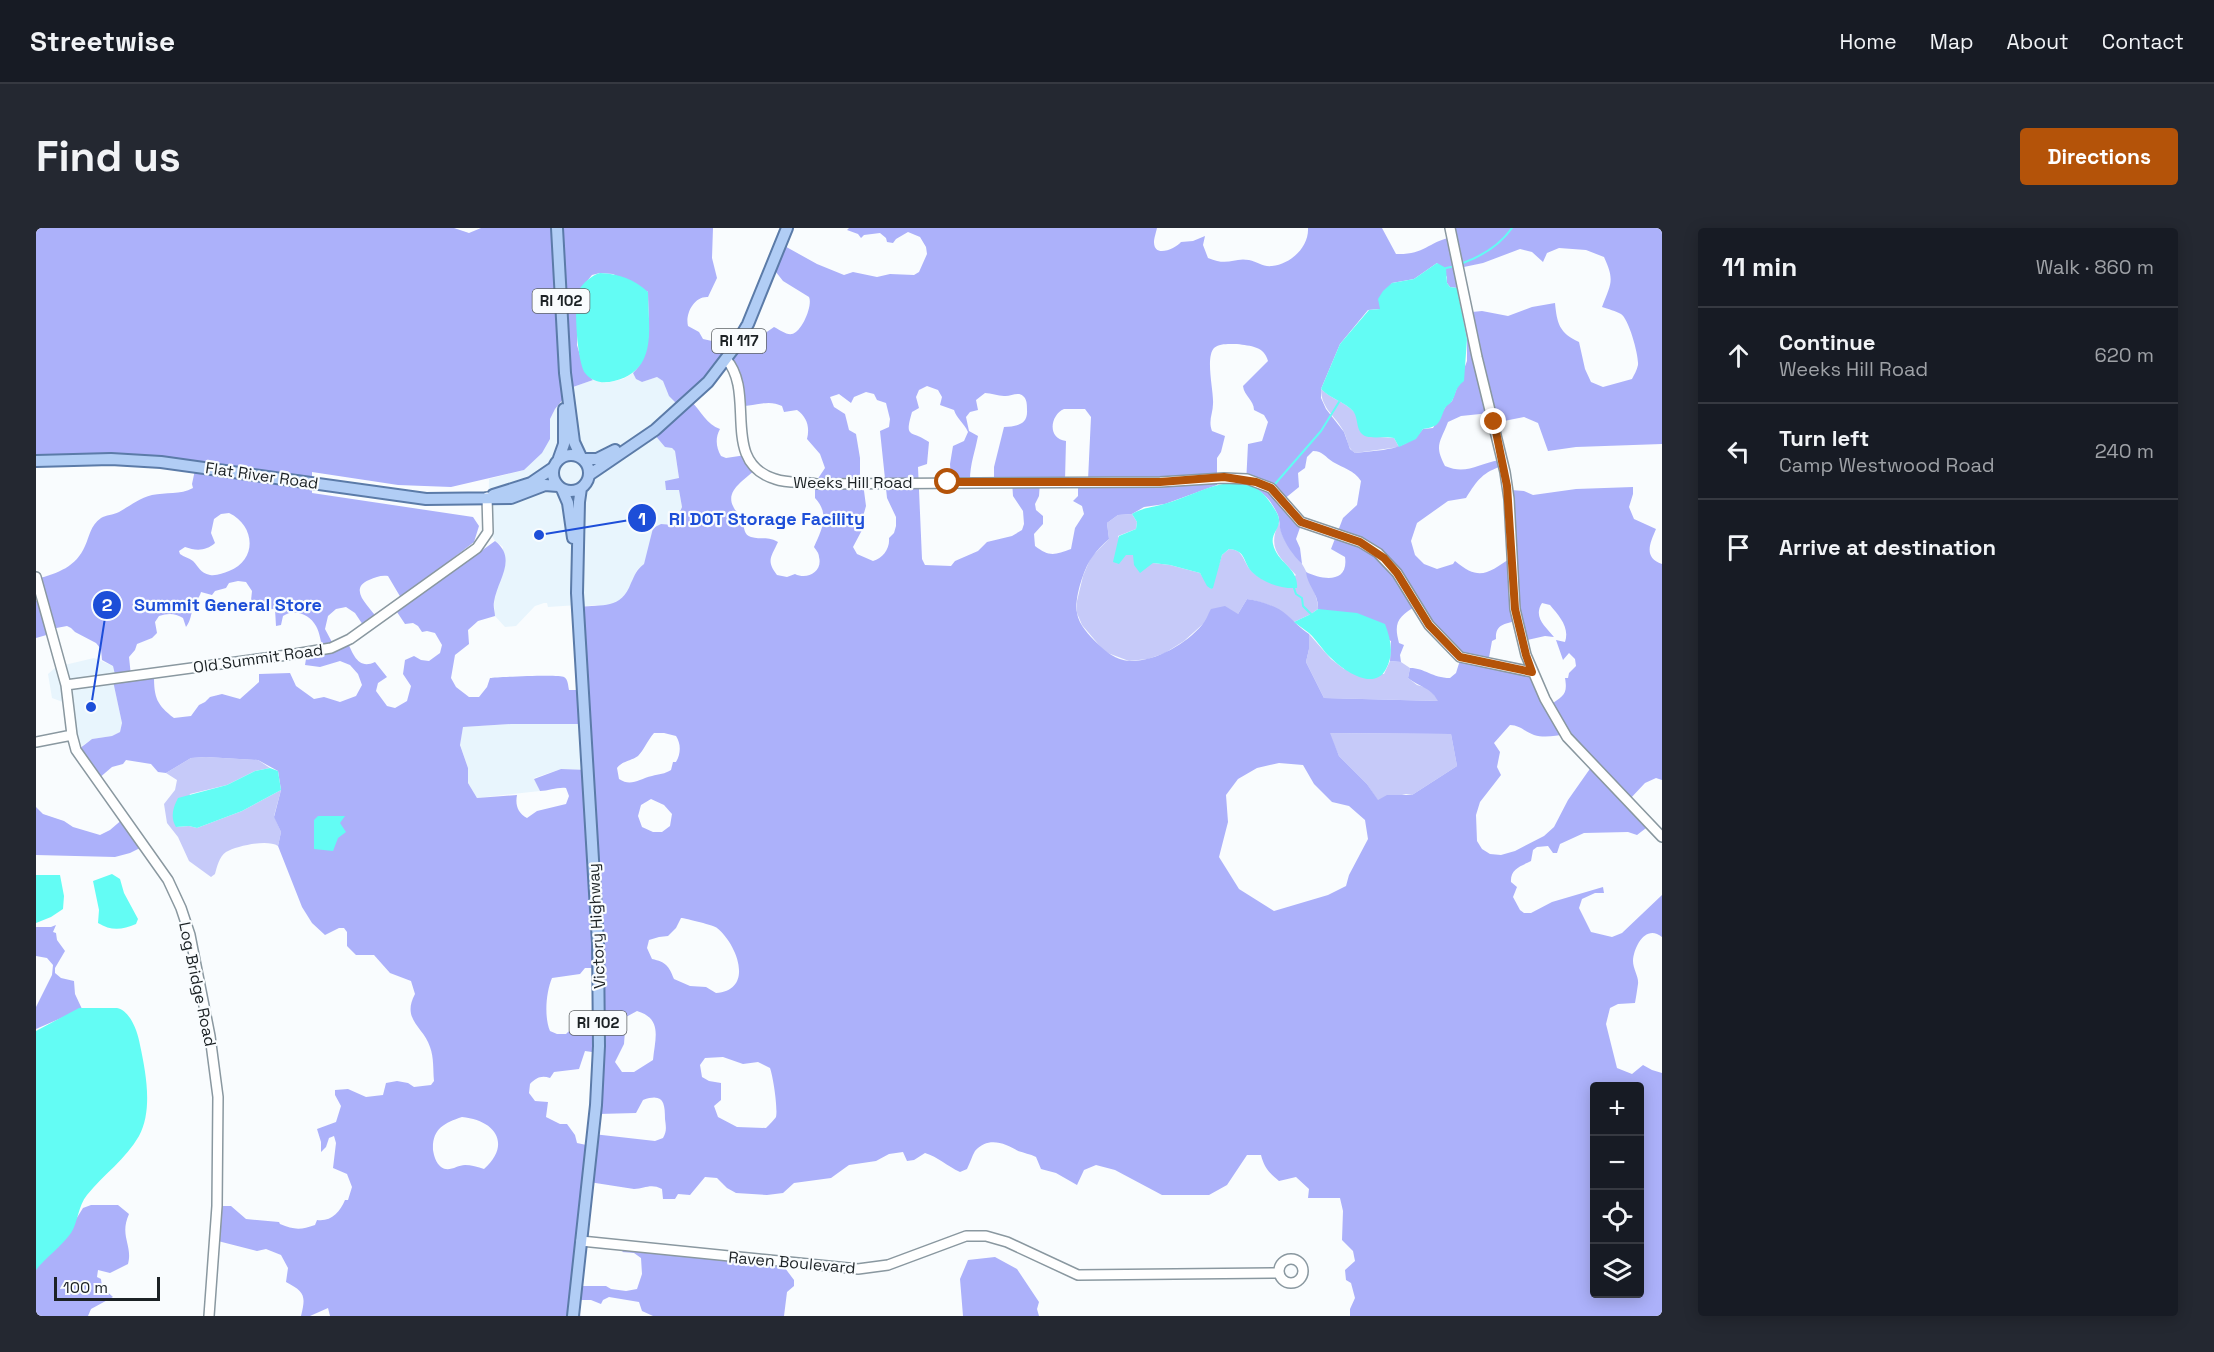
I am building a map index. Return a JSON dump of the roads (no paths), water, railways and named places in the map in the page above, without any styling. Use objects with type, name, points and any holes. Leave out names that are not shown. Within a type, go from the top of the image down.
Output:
[{"type":"main road","name":"RI 102","points":[[556,463],[564,444],[565,373],[558,228]]},
{"type":"main road","name":"RI 117","points":[[582,458],[597,459],[655,429],[700,390],[726,359],[752,316],[787,228]]},
{"type":"main road","name":"RI 102","points":[[565,373],[574,442],[582,458]]},
{"type":"main road","points":[[589,475],[655,429]]},
{"type":"main road","points":[[570,454],[582,458],[588,467],[587,483],[581,488],[568,491],[560,487],[554,481],[556,463],[570,454]]},
{"type":"main road","name":"Flat River Road","points":[[36,461],[136,460],[195,466],[408,497],[454,500],[487,497],[511,498],[545,485],[560,487]]},
{"type":"main road","name":"Flat River Road","points":[[487,497],[520,488],[541,477],[556,463]]},
{"type":"main road","name":"Victory Highway","points":[[560,487],[568,503],[577,571],[597,936],[599,1046],[596,1105],[573,1316]]},
{"type":"main road","name":"Victory Highway","points":[[577,571],[581,488]]},
{"type":"street","points":[[1450,228],[1477,357],[1505,472],[1509,499],[1515,609],[1526,655],[1556,720],[1571,743],[1662,837]]},
{"type":"street","name":"Weeks Hill Road","points":[[726,359],[739,387],[741,428],[745,450],[755,467],[767,476],[787,482],[816,484],[1160,482],[1224,477],[1247,479],[1271,488],[1301,522],[1360,542],[1378,553],[1397,573],[1429,625],[1460,657],[1532,672]]},
{"type":"street","name":"Old Summit Road","points":[[66,685],[304,653],[331,648],[343,643],[368,628],[477,548],[488,532],[487,497]]},
{"type":"street","points":[[36,577],[66,685]]},
{"type":"street","name":"Log Bridge Road","points":[[66,685],[76,750],[168,880],[181,908],[189,935],[210,1036],[218,1097],[218,1187],[209,1316]]},
{"type":"street","points":[[36,742],[72,735]]},
{"type":"street","name":"Raven Boulevard","points":[[581,1241],[858,1269],[888,1265],[966,1236],[986,1236],[1007,1242],[1078,1275],[1279,1273]]},
{"type":"waterway","points":[[1463,263],[1490,249],[1512,228]]},
{"type":"waterway","points":[[1446,268],[1451,267]]},
{"type":"waterway","points":[[1275,484],[1321,431],[1339,402]]},
{"type":"waterway","points":[[1294,588],[1296,594],[1302,598],[1303,606],[1311,614]]},
{"type":"place","name":"RI DOT Storage Facility","points":[[539,535]]},
{"type":"place","name":"Summit General Store","points":[[91,707]]}]
